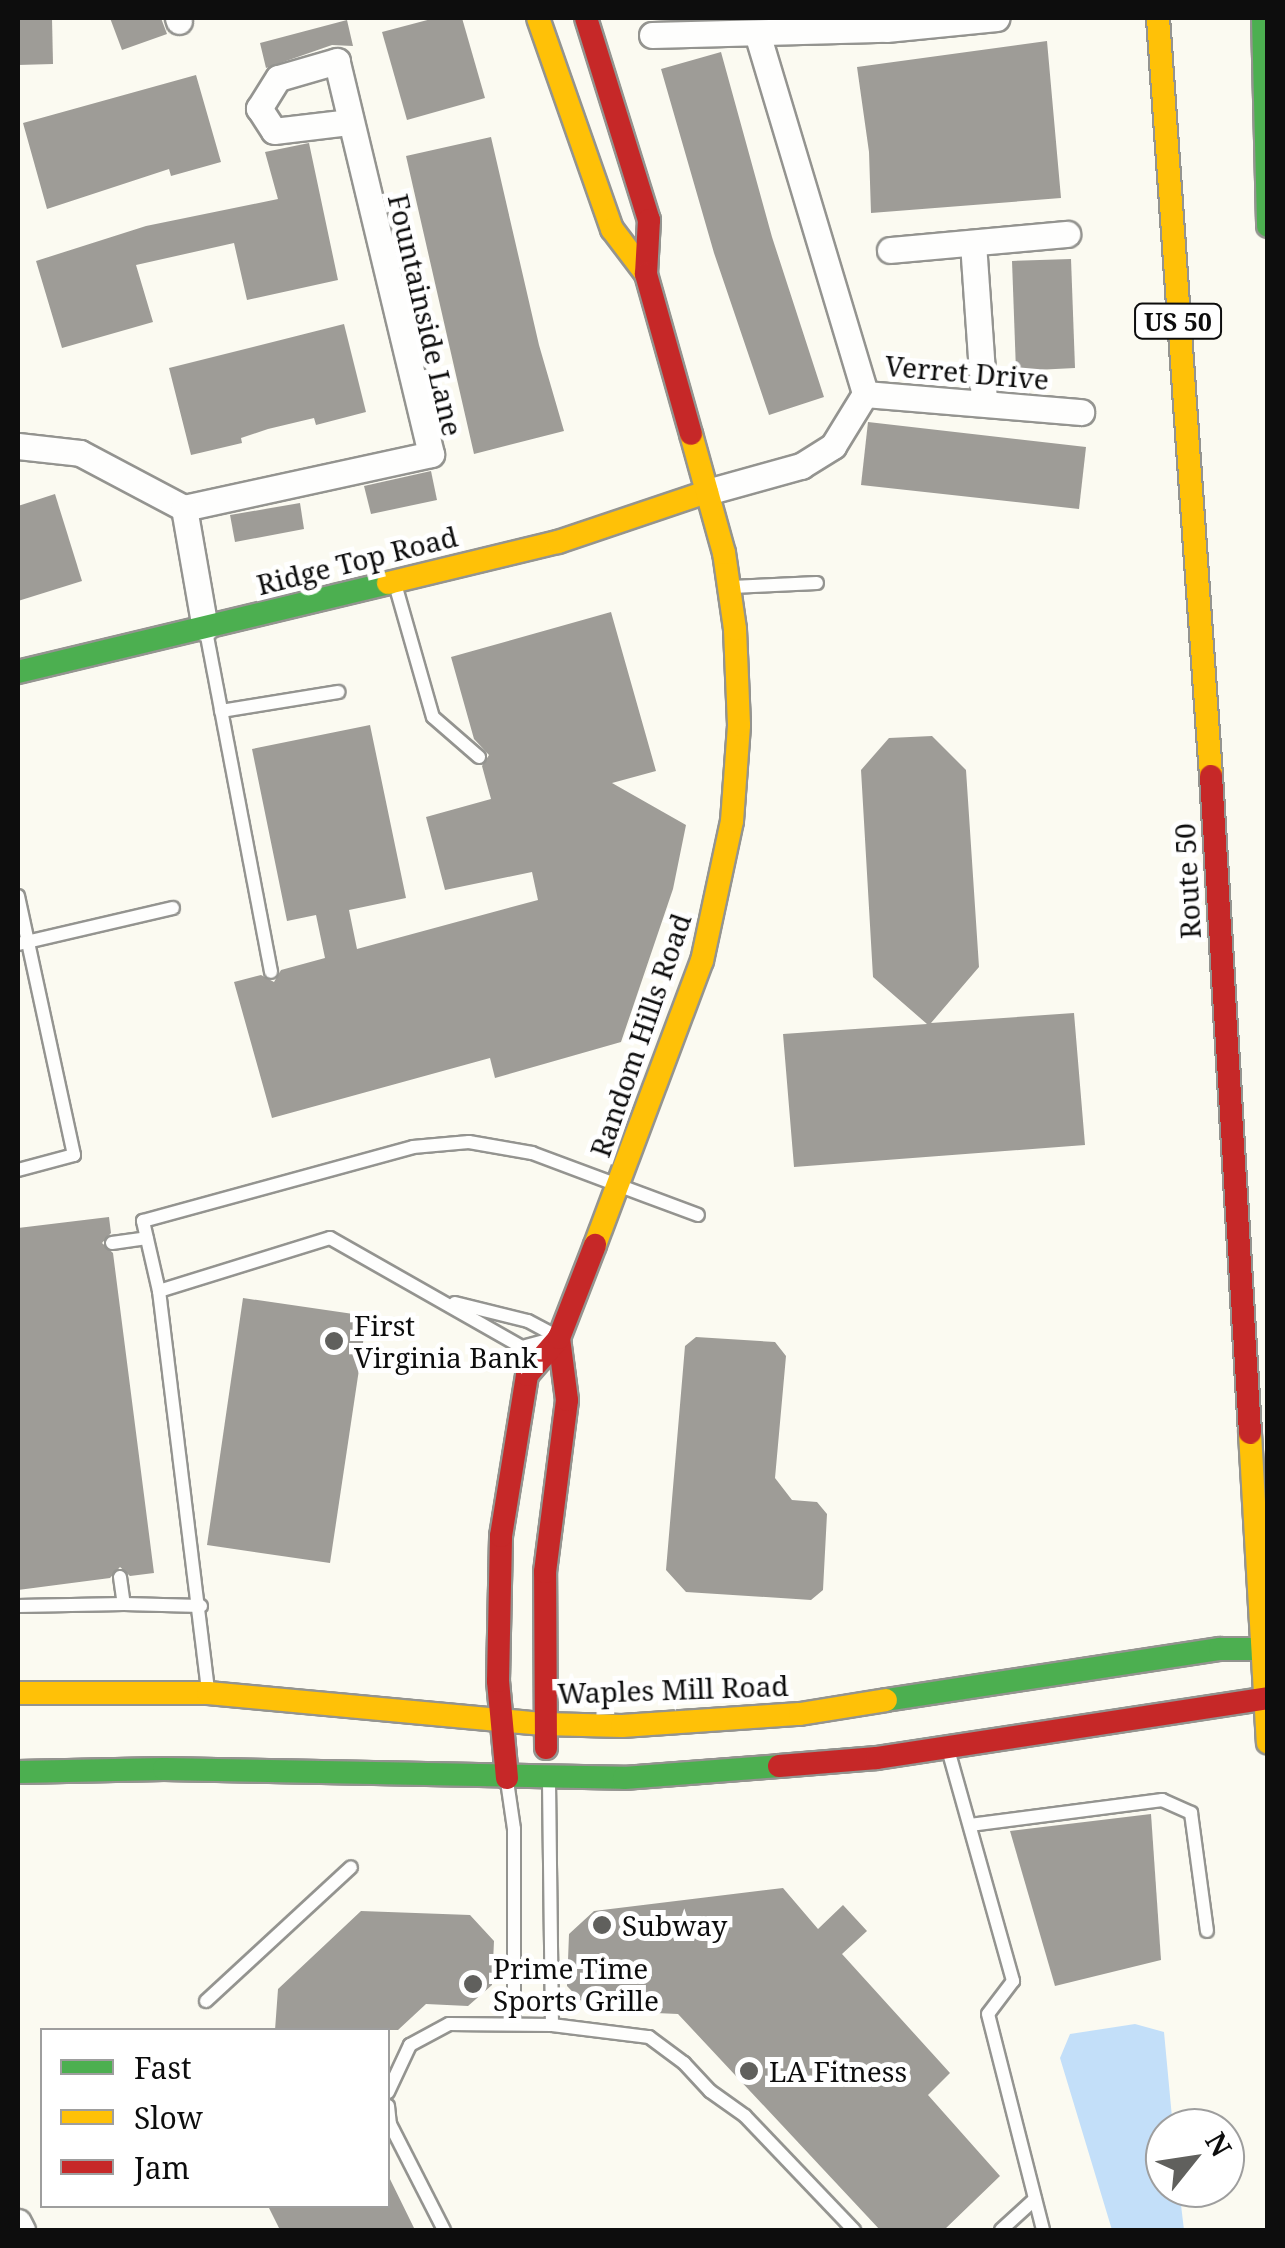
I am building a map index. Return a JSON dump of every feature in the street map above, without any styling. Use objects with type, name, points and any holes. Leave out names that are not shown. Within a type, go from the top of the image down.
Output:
[{"type":"main road","name":"Random Hills Road","points":[[538,18],[612,229],[646,274]]},
{"type":"main road","name":"Random Hills Road","points":[[507,1778],[498,1682],[501,1536],[527,1375],[559,1338],[680,1023],[717,906],[732,821],[739,725],[729,588],[707,492],[646,274],[649,220],[586,18]]},
{"type":"main road","name":"Route 50","points":[[1158,18],[1203,643],[1268,1742]]},
{"type":"main road","points":[[1263,18],[1268,226]]},
{"type":"main road","name":"Ridge Top Road","points":[[18,672],[558,542],[707,492]]},
{"type":"main road","name":"Random Hills Road","points":[[549,1780],[544,1724],[545,1572],[567,1400],[559,1338]]},
{"type":"main road","name":"Waples Mill Road","points":[[18,1694],[208,1693],[544,1724],[622,1726],[800,1714],[1062,1670],[1264,1648]]},
{"type":"main road","points":[[18,1772],[213,1770],[549,1780],[806,1766],[1266,1699]]},
{"type":"street","points":[[652,36],[886,29],[996,18]]},
{"type":"street","points":[[757,33],[865,394]]},
{"type":"street","name":"Fountainside Lane","points":[[184,508],[431,454],[350,122]]},
{"type":"street","points":[[890,250],[1067,234]]},
{"type":"street","points":[[973,243],[984,402]]},
{"type":"street","name":"Verret Drive","points":[[707,492],[801,466],[832,446],[865,394],[1080,412]]},
{"type":"street","points":[[18,446],[80,453],[184,508],[206,628]]},
{"type":"street","points":[[18,2222],[22,2230]]},
{"type":"lane","points":[[394,581],[433,717],[479,757]]},
{"type":"lane","points":[[729,588],[817,583]]},
{"type":"lane","points":[[206,628],[271,972]]},
{"type":"lane","points":[[221,711],[338,692]]},
{"type":"lane","points":[[18,896],[22,943],[74,1155],[18,1170]]},
{"type":"lane","points":[[22,943],[172,908]]},
{"type":"lane","points":[[208,1693],[201,1606],[159,1291],[144,1221],[413,1147],[469,1142],[532,1152],[698,1215]]},
{"type":"lane","points":[[112,1243],[147,1238]]},
{"type":"lane","points":[[159,1291],[330,1238],[522,1347],[559,1338]]},
{"type":"lane","points":[[438,1300],[528,1320],[559,1338]]},
{"type":"lane","points":[[120,1577],[124,1604]]},
{"type":"lane","points":[[18,1606],[201,1606]]},
{"type":"lane","points":[[948,1746],[1013,1981],[988,2014],[1043,2230]]},
{"type":"lane","points":[[507,1778],[514,1829],[514,2023]]},
{"type":"lane","points":[[549,1780],[552,2025]]},
{"type":"lane","points":[[970,1825],[1162,1800],[1191,1812],[1207,1930]]},
{"type":"lane","points":[[206,2000],[351,1867]]},
{"type":"lane","points":[[390,2086],[398,2062],[428,2032],[449,2024],[552,2025],[649,2037],[666,2048],[710,2092],[745,2116],[854,2230]]},
{"type":"lane","points":[[390,2124],[444,2230]]},
{"type":"lane","points":[[1001,2230],[1035,2199]]},
{"type":"water","points":[[1135,2024],[1164,2032],[1171,2108],[1145,2108],[1145,2208],[1181,2208],[1184,2230],[1112,2230],[1060,2058],[1070,2034]]},
{"type":"building","points":[[18,18],[52,18],[53,64],[18,65]]},
{"type":"building","points":[[110,18],[161,18],[167,34],[122,50]]},
{"type":"building","points":[[435,18],[462,18],[485,98],[407,120],[382,32]]},
{"type":"building","points":[[347,20],[353,46],[332,45],[266,68],[260,43]]},
{"type":"building","points":[[1047,41],[1061,198],[871,213],[869,152],[857,67]]},
{"type":"building","points":[[721,52],[772,237],[824,397],[769,415],[714,253],[661,69]]},
{"type":"building","points":[[196,75],[221,162],[171,176],[169,169],[47,209],[23,123]]},
{"type":"building","points":[[491,137],[539,345],[564,431],[474,454],[406,156]]},
{"type":"building","points":[[309,143],[338,280],[247,300],[234,243],[136,265],[153,322],[62,348],[36,261],[146,226],[278,199],[265,152]]},
{"type":"building","points":[[1071,259],[1075,368],[1016,371],[1012,261]]},
{"type":"building","points":[[344,324],[366,412],[316,425],[314,418],[268,429],[241,438],[242,443],[191,455],[169,368]]},
{"type":"building","points":[[868,422],[1086,447],[1079,509],[861,485]]},
{"type":"building","points":[[431,471],[437,500],[371,514],[364,486]]},
{"type":"building","points":[[55,494],[82,581],[18,601],[18,506]]},
{"type":"building","points":[[300,503],[304,529],[235,542],[230,515]]},
{"type":"building","points":[[611,612],[656,771],[612,783],[686,825],[673,889],[621,1042],[495,1078],[490,1058],[272,1118],[234,982],[261,975],[274,982],[281,970],[325,958],[316,915],[287,921],[252,749],[370,725],[406,898],[349,910],[357,949],[538,900],[532,872],[445,890],[426,817],[491,799],[482,766],[489,755],[474,739],[451,657]]},
{"type":"building","points":[[932,736],[966,770],[979,967],[931,1023],[1074,1013],[1085,1145],[794,1167],[783,1034],[927,1024],[873,977],[861,770],[889,738]]},
{"type":"building","points":[[109,1217],[111,1233],[102,1243],[113,1253],[154,1573],[130,1576],[120,1567],[110,1578],[18,1590],[18,1228]]},
{"type":"building","points":[[243,1298],[367,1316],[330,1563],[207,1545]]},
{"type":"building","points":[[696,1337],[775,1342],[786,1356],[775,1478],[792,1500],[817,1502],[827,1514],[823,1590],[811,1600],[686,1592],[666,1570],[685,1346]]},
{"type":"building","points":[[1151,1814],[1161,1960],[1055,1986],[1010,1831]]},
{"type":"building","points":[[783,1888],[818,1929],[843,1905],[867,1931],[842,1954],[950,2073],[928,2095],[1000,2176],[944,2230],[880,2230],[678,2014],[590,2010],[567,1986],[569,1934],[594,1911]]},
{"type":"building","points":[[361,1911],[470,1915],[494,1941],[492,1985],[468,2006],[426,2004],[398,2030],[275,2028],[278,1989]]},
{"type":"building","points":[[390,2179],[415,2230],[280,2230],[269,2208],[390,2208]]},
{"type":"traffic: fast","points":[[1263,18],[1268,226]]},
{"type":"traffic: fast","points":[[18,672],[388,583]]},
{"type":"traffic: fast","points":[[886,1700],[1220,1649],[1268,1649]]},
{"type":"traffic: fast","points":[[18,1772],[164,1769],[624,1778],[779,1766]]},
{"type":"traffic: slow","points":[[538,18],[612,229],[646,274]]},
{"type":"traffic: slow","points":[[1158,18],[1211,776]]},
{"type":"traffic: slow","points":[[595,1245],[702,961],[732,821],[739,725],[735,629],[724,553],[691,434]]},
{"type":"traffic: slow","points":[[388,583],[558,542],[707,492]]},
{"type":"traffic: slow","points":[[1250,1433],[1268,1742]]},
{"type":"traffic: slow","points":[[18,1693],[208,1693],[544,1724],[622,1726],[800,1714],[886,1700]]},
{"type":"traffic: jam","points":[[586,18],[649,220],[646,274],[691,434]]},
{"type":"traffic: jam","points":[[1211,776],[1250,1433]]},
{"type":"traffic: jam","points":[[507,1778],[498,1681],[501,1536],[527,1375],[559,1338],[595,1245]]},
{"type":"traffic: jam","points":[[546,1748],[545,1572],[567,1400],[559,1338]]},
{"type":"traffic: jam","points":[[779,1766],[877,1758],[1268,1698]]},
{"type":"place","name":"First Virginia Bank","points":[[334,1341]]},
{"type":"place","name":"Subway","points":[[602,1925]]},
{"type":"place","name":"Prime Time Sports Grille","points":[[473,1984]]},
{"type":"place","name":"LA Fitness","points":[[749,2071]]}]
